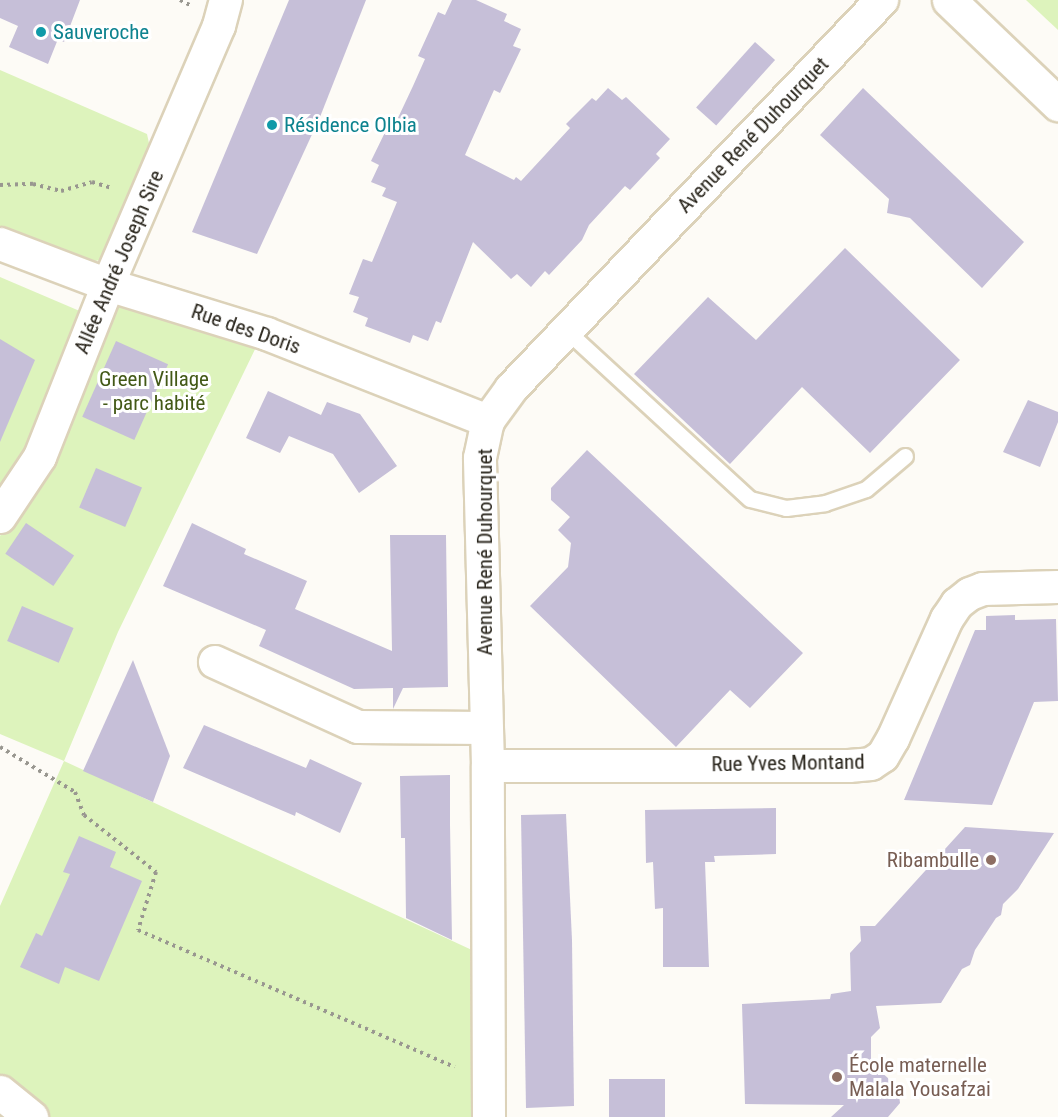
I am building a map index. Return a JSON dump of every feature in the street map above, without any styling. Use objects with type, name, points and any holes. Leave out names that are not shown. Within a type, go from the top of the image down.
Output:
[{"type":"street","name":"Allée André Joseph Sire","points":[[0,517],[40,457],[108,285],[219,26],[226,0]]},
{"type":"street","name":"Avenue René Duhourquet","points":[[489,1117],[488,766],[480,458],[488,422],[511,388],[882,0]]},
{"type":"street","points":[[949,0],[1058,105]]},
{"type":"street","name":"Rue des Doris","points":[[0,244],[108,285],[267,334],[488,422]]},
{"type":"street","name":"Rue Yves Montand","points":[[488,766],[871,764],[883,756],[947,620],[957,604],[969,594],[983,589],[1058,587]]},
{"type":"street","points":[[215,662],[358,727],[486,728]]},
{"type":"street","points":[[0,1092],[31,1117]]},
{"type":"lane","points":[[567,331],[750,499],[786,508],[825,503],[866,489],[905,456]]},
{"type":"path","points":[[0,185],[33,183],[61,191],[92,182],[144,199]]},
{"type":"path","points":[[0,747],[75,792],[84,815],[156,872],[138,930],[489,1082]]},
{"type":"green space","points":[[1026,0],[1058,0],[1058,30]]},
{"type":"green space","points":[[0,70],[147,134],[152,157],[111,258],[95,261],[0,231]]},
{"type":"green space","name":"Green Village - parc habité","points":[[0,277],[82,312],[26,449],[0,490]]},
{"type":"green space","name":"Green Village - parc habité","points":[[117,297],[259,341],[118,632],[64,761],[0,734],[0,536],[43,472]]},
{"type":"green space","points":[[64,761],[487,957],[489,1117],[31,1117],[0,1092],[0,906]]},
{"type":"building","name":"Sauveroche","points":[[0,0],[80,0],[64,42],[58,39],[48,64],[9,47],[18,26],[0,18]]},
{"type":"building","name":"Résidence Olbia","points":[[289,0],[366,0],[320,117],[257,254],[192,232]]},
{"type":"building","points":[[452,0],[476,0],[507,14],[504,21],[521,29],[513,46],[521,49],[500,93],[494,90],[465,155],[514,180],[516,177],[521,181],[570,128],[566,124],[592,98],[596,101],[608,88],[622,100],[626,97],[670,139],[656,154],[660,158],[630,190],[625,186],[589,225],[582,240],[549,275],[545,271],[531,287],[517,274],[511,279],[473,242],[441,323],[436,321],[428,341],[413,335],[410,343],[365,326],[368,318],[353,312],[359,297],[349,294],[363,259],[372,262],[397,202],[382,196],[386,188],[371,182],[379,165],[371,161],[392,118],[397,120],[413,86],[425,59],[418,56],[438,12],[445,15]]},
{"type":"building","points":[[755,42],[775,60],[716,125],[696,107]]},
{"type":"building","points":[[863,88],[1024,242],[982,288],[910,218],[887,213],[889,199],[820,135]]},
{"type":"building","points":[[845,248],[960,360],[870,453],[802,387],[730,464],[634,374],[708,297],[756,340]]},
{"type":"building","points":[[0,339],[35,360],[0,442]]},
{"type":"building","points":[[116,341],[168,364],[134,440],[82,417]]},
{"type":"building","points":[[268,391],[321,415],[327,402],[360,414],[397,466],[359,493],[333,454],[289,436],[280,453],[246,438]]},
{"type":"building","points":[[1028,400],[1058,412],[1058,422],[1040,467],[1003,452]]},
{"type":"building","points":[[587,450],[803,653],[750,708],[730,690],[676,747],[530,606],[568,567],[571,543],[558,530],[570,517],[551,500],[551,488]]},
{"type":"building","points":[[96,468],[142,488],[125,527],[79,508]]},
{"type":"building","points":[[26,523],[74,555],[53,586],[5,554]]},
{"type":"building","points":[[192,523],[246,549],[244,554],[307,581],[295,609],[392,651],[390,535],[446,535],[448,687],[403,688],[393,709],[393,688],[354,689],[259,646],[266,630],[163,586]]},
{"type":"building","points":[[22,606],[74,628],[59,663],[7,641]]},
{"type":"building","points":[[1015,615],[1015,620],[1056,619],[1058,701],[1034,702],[992,805],[904,800],[975,630],[986,630],[986,616]]},
{"type":"building","points":[[133,660],[170,756],[153,802],[83,771]]},
{"type":"building","points":[[204,725],[306,768],[310,759],[362,783],[340,833],[296,812],[295,816],[183,768]]},
{"type":"building","points":[[450,775],[452,940],[406,918],[405,838],[401,838],[400,776]]},
{"type":"building","points":[[776,808],[776,854],[714,856],[715,862],[705,862],[709,967],[663,967],[663,908],[655,909],[653,862],[646,863],[645,810]]},
{"type":"building","points":[[566,814],[572,940],[574,1106],[526,1108],[521,815]]},
{"type":"building","points":[[965,827],[1054,833],[1018,889],[1003,904],[1001,915],[996,918],[975,950],[970,965],[962,969],[941,1003],[876,1006],[880,1028],[871,1037],[871,1063],[898,1087],[900,1103],[888,1117],[831,1117],[844,1105],[745,1104],[742,1004],[830,999],[831,994],[851,991],[850,953],[861,941],[860,926],[875,926]]},
{"type":"building","points":[[79,836],[116,852],[110,867],[142,881],[99,981],[65,967],[59,984],[20,967],[36,933],[42,936],[70,874],[63,872]]},
{"type":"building","points":[[609,1079],[665,1079],[665,1117],[609,1117]]},
{"type":"place","name":"Sauveroche","points":[[41,32]]},
{"type":"place","name":"Résidence Olbia","points":[[272,125]]},
{"type":"place","name":"Ribambulle","points":[[991,860]]},
{"type":"place","name":"École maternelle Malala Yousafzai","points":[[837,1077]]}]
